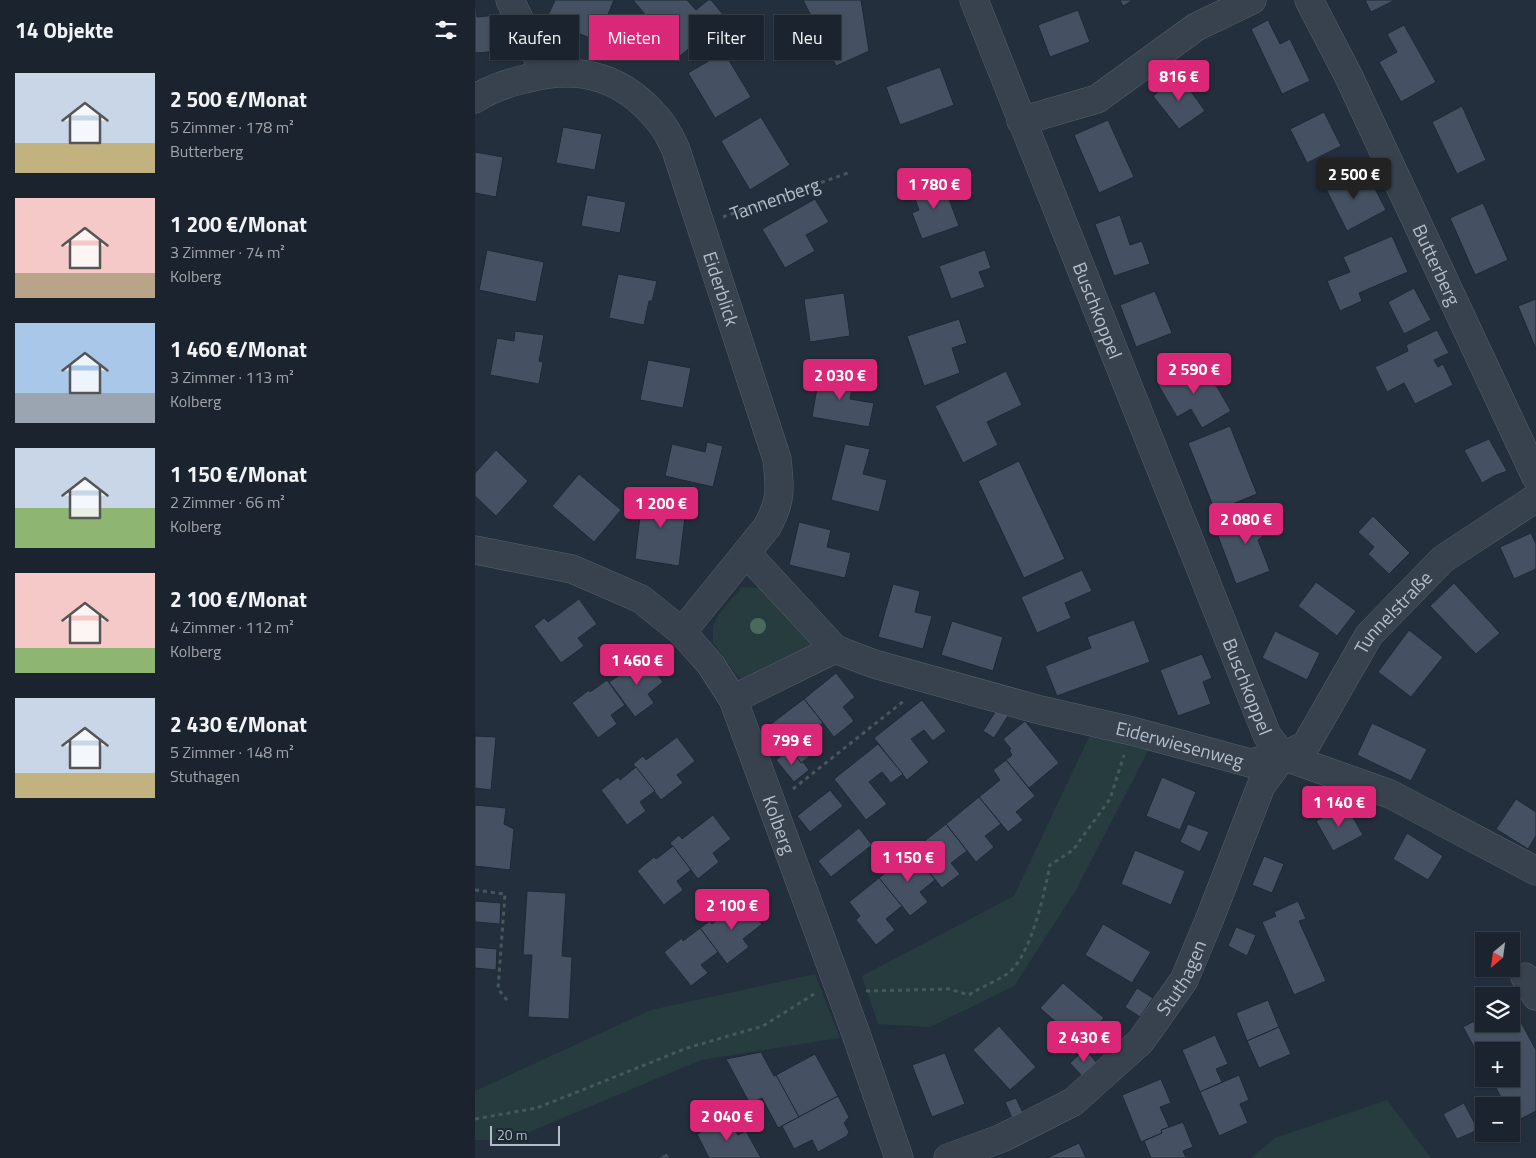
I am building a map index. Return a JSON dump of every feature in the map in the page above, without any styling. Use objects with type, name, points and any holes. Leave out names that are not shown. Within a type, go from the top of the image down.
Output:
[{"type":"street","points":[[510,0],[537,56],[543,74]]},
{"type":"street","name":"Buschkoppel","points":[[973,0],[1267,735],[1283,756]]},
{"type":"street","points":[[1021,121],[1097,99],[1196,27],[1253,0]]},
{"type":"street","name":"Butterberg","points":[[1309,0],[1349,77],[1536,477]]},
{"type":"street","name":"Eiderblick","points":[[475,99],[512,82],[543,74],[582,73],[613,82],[641,100],[663,124],[677,150],[777,459],[780,492],[776,511],[767,527],[683,632]]},
{"type":"street","name":"Tunnelstraße","points":[[1283,756],[1306,745],[1369,635],[1443,559],[1536,498]]},
{"type":"street","name":"Kolberg","points":[[475,550],[572,569],[641,599],[683,632],[711,665],[733,700],[899,1158]]},
{"type":"street","points":[[733,700],[835,649],[747,554]]},
{"type":"street","name":"Eiderwiesenweg","points":[[835,649],[874,664],[1040,710],[1132,731],[1250,763],[1283,756]]},
{"type":"street","points":[[1283,756],[1391,794],[1536,871]]},
{"type":"street","name":"Stuthagen","points":[[948,1158],[1002,1138],[1073,1102],[1141,1041],[1184,980],[1211,918],[1261,786],[1283,756]]},
{"type":"path","name":"Tannenberg","points":[[701,224],[849,173]]},
{"type":"path","points":[[770,801],[785,795],[931,680]]},
{"type":"path","points":[[475,1119],[537,1108],[687,1048],[763,1026],[813,994],[949,989],[969,995],[1008,974],[1027,949],[1045,891],[1050,865],[1073,850],[1110,799],[1132,731]]},
{"type":"path","points":[[475,890],[505,894],[497,989],[507,1000]]},
{"type":"green space","points":[[742,587],[759,588],[778,597],[817,651],[747,680],[738,677],[713,642],[713,626],[719,614]]},
{"type":"green space","points":[[1091,733],[1149,749],[1076,890],[1014,986],[930,1027],[878,1024],[862,976],[1014,896]]},
{"type":"green space","points":[[815,974],[840,1038],[701,1060],[510,1140],[475,1140],[475,1091],[651,1010]]},
{"type":"green space","points":[[1387,1100],[1431,1158],[1251,1158],[1275,1138]]},
{"type":"building","points":[[475,0],[477,17],[490,16],[490,52],[475,53]]},
{"type":"building","points":[[555,0],[614,0],[608,15],[589,15],[589,38],[579,34],[579,15],[548,15]]},
{"type":"building","points":[[633,0],[687,0],[696,10],[708,0],[711,0],[724,15],[689,15],[689,49],[680,56],[679,15],[646,15]]},
{"type":"building","points":[[803,0],[861,0],[869,51],[836,66],[833,60],[841,60],[841,15],[810,15]]},
{"type":"building","points":[[1120,0],[1133,0],[1123,6]]},
{"type":"building","points":[[1365,0],[1395,0],[1371,12]]},
{"type":"building","points":[[1078,10],[1090,42],[1050,57],[1038,25]]},
{"type":"building","points":[[1268,20],[1280,44],[1290,39],[1310,81],[1282,94],[1251,29]]},
{"type":"building","points":[[1404,25],[1436,82],[1401,102],[1379,62],[1397,52],[1387,34]]},
{"type":"building","points":[[710,60],[729,60],[751,97],[715,118],[688,73]]},
{"type":"building","points":[[940,67],[954,105],[900,125],[886,87]]},
{"type":"building","points":[[1179,75],[1205,111],[1179,129],[1153,96]]},
{"type":"building","points":[[1462,106],[1486,160],[1457,174],[1432,122]]},
{"type":"building","points":[[1324,112],[1341,146],[1307,163],[1290,129]]},
{"type":"building","points":[[761,117],[790,165],[750,190],[721,141]]},
{"type":"building","points":[[1108,120],[1134,177],[1099,193],[1074,135]]},
{"type":"building","points":[[563,127],[602,134],[595,170],[556,163]]},
{"type":"building","points":[[475,152],[503,157],[496,197],[475,193]]},
{"type":"building","points":[[1351,171],[1359,187],[1371,181],[1386,210],[1347,231],[1324,185]]},
{"type":"building","points":[[942,180],[959,226],[922,239],[912,213],[919,210],[912,191]]},
{"type":"building","points":[[587,195],[626,202],[620,233],[581,226]]},
{"type":"building","points":[[815,199],[829,222],[806,235],[815,251],[785,268],[762,229]]},
{"type":"building","points":[[1483,203],[1508,260],[1475,275],[1450,218]]},
{"type":"building","points":[[1120,215],[1130,245],[1142,241],[1150,264],[1114,276],[1095,224]]},
{"type":"building","points":[[1392,236],[1408,272],[1359,293],[1362,301],[1340,311],[1327,281],[1350,272],[1343,257]]},
{"type":"building","points":[[487,250],[544,262],[536,302],[479,290]]},
{"type":"building","points":[[985,250],[991,268],[979,272],[985,287],[951,299],[939,266]]},
{"type":"building","points":[[618,274],[657,281],[652,301],[649,301],[644,325],[609,318]]},
{"type":"building","points":[[1414,288],[1431,320],[1404,334],[1388,302]]},
{"type":"building","points":[[1155,291],[1172,333],[1136,347],[1120,305]]},
{"type":"building","points":[[844,293],[850,336],[810,342],[804,299]]},
{"type":"building","points":[[1536,299],[1536,349],[1518,306]]},
{"type":"building","points":[[959,319],[967,343],[952,348],[960,373],[924,386],[907,336]]},
{"type":"building","points":[[1437,330],[1449,353],[1434,360],[1438,367],[1443,364],[1453,385],[1415,404],[1404,383],[1387,392],[1375,367],[1408,351],[1406,345]]},
{"type":"building","points":[[515,331],[544,335],[539,361],[543,362],[539,384],[490,375],[497,338],[514,341]]},
{"type":"building","points":[[648,360],[691,368],[683,408],[640,400]]},
{"type":"building","points":[[1188,362],[1197,376],[1207,370],[1231,411],[1202,428],[1191,409],[1177,417],[1156,381]]},
{"type":"building","points":[[820,371],[854,377],[850,399],[874,403],[869,427],[812,417]]},
{"type":"building","points":[[1006,371],[1022,405],[987,422],[998,445],[963,463],[935,406]]},
{"type":"building","points":[[1230,426],[1257,494],[1215,511],[1188,443]]},
{"type":"building","points":[[1489,439],[1507,471],[1482,483],[1464,450]]},
{"type":"building","points":[[707,442],[723,446],[713,487],[665,476],[672,444],[705,452]]},
{"type":"building","points":[[845,444],[870,449],[863,474],[887,480],[879,512],[831,500]]},
{"type":"building","points":[[496,450],[528,481],[496,516],[475,496],[475,473]]},
{"type":"building","points":[[1019,461],[1065,559],[1024,578],[978,481]]},
{"type":"building","points":[[579,474],[621,510],[594,542],[552,506]]},
{"type":"building","points":[[643,490],[687,500],[679,566],[635,559]]},
{"type":"building","points":[[1267,508],[1274,528],[1258,540],[1270,571],[1236,584],[1215,528]]},
{"type":"building","points":[[1373,516],[1410,553],[1389,574],[1368,554],[1374,547],[1358,532]]},
{"type":"building","points":[[799,522],[831,530],[827,547],[851,553],[845,578],[789,565]]},
{"type":"building","points":[[1531,533],[1536,544],[1536,569],[1514,579],[1500,547]]},
{"type":"building","points":[[1082,570],[1092,591],[1065,603],[1071,618],[1037,633],[1021,597]]},
{"type":"building","points":[[1316,582],[1356,611],[1337,636],[1298,606]]},
{"type":"building","points":[[1454,583],[1500,633],[1476,654],[1430,606]]},
{"type":"building","points":[[893,584],[920,591],[915,612],[932,616],[923,649],[878,637]]},
{"type":"building","points":[[579,599],[597,624],[578,638],[584,646],[561,663],[534,626],[544,618],[548,622]]},
{"type":"building","points":[[1134,620],[1150,662],[1057,696],[1045,666],[1091,648],[1087,637]]},
{"type":"building","points":[[952,621],[1003,637],[993,671],[941,655]]},
{"type":"building","points":[[1409,630],[1443,657],[1411,697],[1378,672]]},
{"type":"building","points":[[1275,631],[1320,653],[1307,680],[1262,658]]},
{"type":"building","points":[[1202,654],[1212,678],[1203,682],[1211,704],[1178,716],[1160,670]]},
{"type":"building","points":[[645,658],[663,682],[648,694],[654,703],[635,717],[609,682]]},
{"type":"building","points":[[836,673],[855,697],[843,707],[854,721],[834,737],[804,699]]},
{"type":"building","points":[[607,680],[625,705],[611,715],[617,724],[598,738],[572,703],[589,690],[590,692]]},
{"type":"building","points":[[804,699],[823,723],[810,732],[822,747],[801,763],[771,724]]},
{"type":"building","points":[[922,700],[946,731],[933,741],[924,730],[911,739],[929,762],[907,780],[874,738]]},
{"type":"building","points":[[999,706],[1011,711],[994,738],[983,731]]},
{"type":"building","points":[[1025,721],[1059,763],[1029,788],[1006,760],[1012,755],[1009,750],[1011,749],[1003,739]]},
{"type":"building","points":[[1372,723],[1427,749],[1411,781],[1357,755]]},
{"type":"building","points":[[475,736],[496,737],[491,790],[475,788]]},
{"type":"building","points":[[677,737],[695,761],[677,775],[683,783],[661,800],[633,764],[643,756],[646,760]]},
{"type":"building","points":[[878,744],[903,774],[891,783],[882,772],[869,782],[887,804],[866,820],[834,779]]},
{"type":"building","points":[[790,749],[809,770],[794,782],[776,760]]},
{"type":"building","points":[[1006,760],[1035,796],[1016,812],[1023,820],[1008,832],[979,797],[1000,780],[993,770]]},
{"type":"building","points":[[636,767],[655,791],[640,802],[646,811],[627,825],[601,790],[618,777],[620,780]]},
{"type":"building","points":[[1162,777],[1196,792],[1180,830],[1146,816]]},
{"type":"building","points":[[830,790],[843,806],[810,832],[797,816]]},
{"type":"building","points":[[979,797],[1001,824],[985,836],[994,847],[976,862],[946,824]]},
{"type":"building","points":[[1516,799],[1536,812],[1536,836],[1528,849],[1496,829]]},
{"type":"building","points":[[475,805],[506,808],[504,824],[514,829],[510,870],[475,866]]},
{"type":"building","points":[[1346,805],[1363,835],[1333,851],[1316,821]]},
{"type":"building","points":[[713,815],[731,839],[713,853],[719,862],[698,879],[670,843],[679,835],[682,839]]},
{"type":"building","points":[[946,824],[967,851],[951,863],[960,874],[942,888],[912,851]]},
{"type":"building","points":[[1188,824],[1209,832],[1200,852],[1180,842]]},
{"type":"building","points":[[859,828],[872,845],[831,877],[818,861]]},
{"type":"building","points":[[1407,833],[1443,856],[1428,880],[1393,859]]},
{"type":"building","points":[[673,846],[691,870],[677,881],[683,890],[664,905],[637,871],[654,857],[656,859]]},
{"type":"building","points":[[1135,850],[1185,871],[1171,905],[1121,884]]},
{"type":"building","points":[[912,851],[935,880],[920,892],[928,902],[910,916],[879,878]]},
{"type":"building","points":[[1264,856],[1284,864],[1272,893],[1252,885]]},
{"type":"building","points":[[879,878],[902,906],[886,919],[895,930],[876,945],[856,920],[860,916],[849,902]]},
{"type":"building","points":[[527,891],[566,893],[562,956],[572,957],[569,1019],[528,1017],[532,955],[523,955]]},
{"type":"building","points":[[743,900],[762,924],[743,939],[749,947],[727,964],[700,928],[710,921],[712,924]]},
{"type":"building","points":[[475,901],[501,903],[500,924],[475,922]]},
{"type":"building","points":[[1298,901],[1306,919],[1299,921],[1326,981],[1294,995],[1262,922],[1276,916],[1274,912]]},
{"type":"building","points":[[1103,924],[1151,952],[1132,983],[1085,955]]},
{"type":"building","points":[[1236,927],[1256,935],[1247,956],[1228,946]]},
{"type":"building","points":[[700,928],[718,952],[701,965],[708,973],[691,986],[664,952],[682,938],[683,941]]},
{"type":"building","points":[[475,947],[497,949],[496,970],[475,968]]},
{"type":"building","points":[[1063,983],[1104,1018],[1081,1044],[1040,1008]]},
{"type":"building","points":[[1137,988],[1153,998],[1140,1017],[1125,1007]]},
{"type":"building","points":[[1268,1000],[1279,1027],[1247,1041],[1236,1013]]},
{"type":"building","points":[[1475,1021],[1475,1032],[1520,1032],[1520,1021],[1536,1050],[1536,1111],[1520,1119],[1520,1097],[1501,1097],[1495,1087],[1520,1087],[1520,1042],[1475,1042],[1475,1049],[1463,1027]]},
{"type":"building","points":[[999,1026],[1036,1067],[1010,1090],[973,1050]]},
{"type":"building","points":[[1279,1027],[1291,1054],[1259,1068],[1247,1041]]},
{"type":"building","points":[[1215,1035],[1228,1064],[1216,1069],[1222,1082],[1200,1092],[1182,1050]]},
{"type":"building","points":[[1085,1049],[1097,1063],[1082,1076],[1070,1063]]},
{"type":"building","points":[[761,1052],[774,1076],[777,1075],[799,1117],[778,1128],[762,1098],[750,1104],[726,1059]]},
{"type":"building","points":[[945,1053],[965,1104],[932,1117],[912,1065]]},
{"type":"building","points":[[815,1054],[838,1096],[799,1117],[776,1075]]},
{"type":"building","points":[[1239,1075],[1249,1100],[1240,1104],[1248,1123],[1219,1136],[1200,1092]]},
{"type":"building","points":[[1161,1079],[1171,1103],[1160,1107],[1169,1127],[1161,1130],[1162,1133],[1141,1142],[1122,1095]]},
{"type":"building","points":[[838,1096],[849,1117],[844,1123],[849,1132],[847,1136],[818,1152],[812,1140],[794,1149],[782,1126]]},
{"type":"building","points":[[1016,1098],[1023,1113],[1012,1118],[1005,1102]]},
{"type":"building","points":[[1464,1103],[1475,1124],[1475,1131],[1457,1139],[1443,1114]]},
{"type":"building","points":[[729,1118],[738,1135],[746,1131],[761,1158],[709,1158],[697,1134]]},
{"type":"building","points":[[1183,1122],[1193,1147],[1183,1151],[1186,1158],[1151,1158],[1144,1141],[1162,1133],[1161,1130]]},
{"type":"building","points":[[1079,1143],[1086,1158],[1047,1158]]},
{"type":"building","points":[[667,1153],[670,1158],[657,1158]]}]
